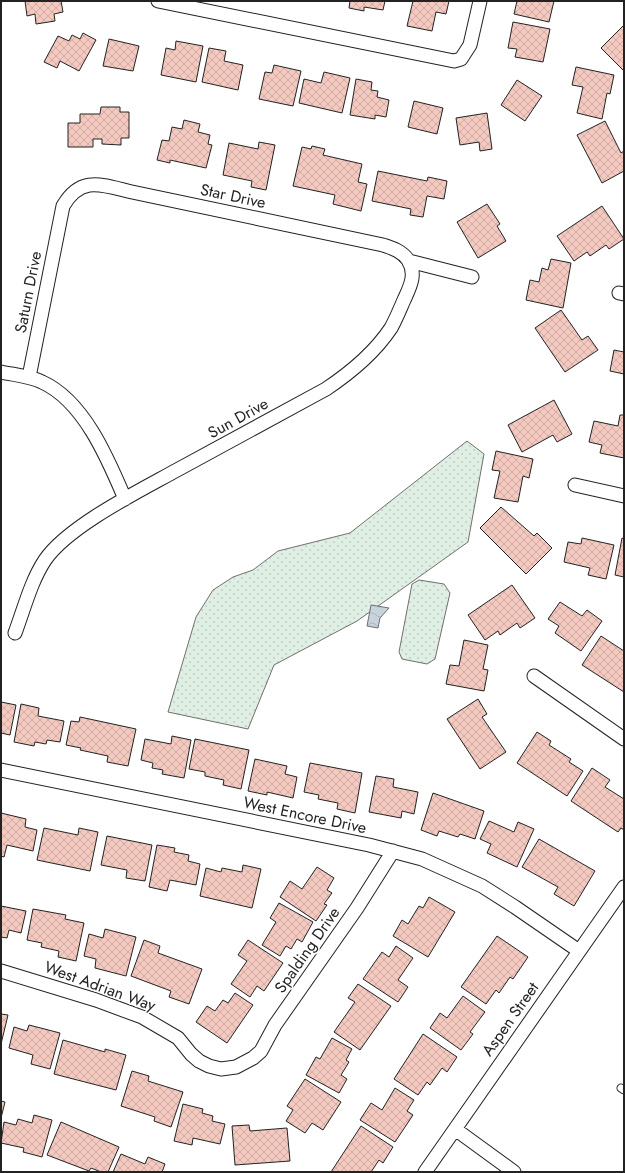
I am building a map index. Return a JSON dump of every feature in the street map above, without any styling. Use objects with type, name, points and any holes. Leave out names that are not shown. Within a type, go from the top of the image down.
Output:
[{"type":"street","points":[[158,1],[454,61],[461,59],[470,45],[480,1]]},
{"type":"street","name":"Star Drive","points":[[61,214],[63,206],[72,192],[84,186],[96,184],[383,245],[399,251],[409,261]]},
{"type":"street","name":"Saturn Drive","points":[[29,377],[61,214]]},
{"type":"street","points":[[409,261],[472,277]]},
{"type":"street","name":"Sun Drive","points":[[15,633],[46,560],[57,546],[72,533],[125,499],[326,389],[350,373],[391,327],[412,284],[413,274],[409,261]]},
{"type":"street","points":[[1,372],[29,377],[51,386],[78,411],[104,452],[125,499]]},
{"type":"street","points":[[575,485],[624,496]]},
{"type":"street","points":[[534,676],[624,739]]},
{"type":"street","name":"West Encore Drive","points":[[1,770],[393,851],[437,864],[482,886],[579,951]]},
{"type":"street","name":"Spalding Drive","points":[[244,1064],[260,1051],[275,1025],[357,908],[393,851]]},
{"type":"street","name":"Aspen Street","points":[[425,1172],[624,887]]},
{"type":"street","name":"West Adrian Way","points":[[1,971],[96,1000],[142,1017],[178,1038],[191,1054],[209,1066],[221,1069],[236,1067],[244,1064]]},
{"type":"street","points":[[455,1129],[514,1172]]},
{"type":"green space","points":[[467,441],[484,454],[468,542],[357,621],[274,665],[248,729],[168,712],[196,617],[213,590],[233,577],[253,570],[278,551],[350,533]]},
{"type":"green space","points":[[419,580],[444,584],[450,593],[435,659],[427,664],[402,659],[399,652],[412,584]]},
{"type":"water","points":[[371,605],[389,608],[380,618],[378,628],[367,626]]},
{"type":"building","points":[[25,1],[61,1],[63,12],[54,14],[55,21],[36,24],[35,14],[27,16]]},
{"type":"building","points":[[350,1],[385,1],[383,10],[364,7],[364,11],[349,8]]},
{"type":"building","points":[[413,1],[449,1],[446,14],[436,12],[432,31],[407,26]]},
{"type":"building","points":[[517,1],[554,1],[549,22],[514,14]]},
{"type":"building","points":[[513,22],[550,29],[543,62],[515,57],[517,49],[508,48]]},
{"type":"building","points":[[624,25],[624,71],[601,48]]},
{"type":"building","points":[[83,33],[96,40],[79,71],[60,61],[57,68],[44,62],[58,36],[69,41],[72,35],[80,39]]},
{"type":"building","points":[[109,39],[139,46],[133,71],[103,66]]},
{"type":"building","points":[[176,41],[203,46],[196,82],[161,75],[166,48],[175,50]]},
{"type":"building","points":[[209,48],[226,51],[224,61],[243,65],[238,90],[202,82]]},
{"type":"building","points":[[274,65],[301,71],[293,106],[259,99],[265,72],[272,73]]},
{"type":"building","points":[[576,67],[614,75],[610,94],[607,93],[602,119],[577,113],[583,87],[572,85]]},
{"type":"building","points":[[324,72],[350,78],[342,113],[299,103],[304,79],[321,83]]},
{"type":"building","points":[[356,79],[372,82],[371,90],[378,91],[377,97],[389,100],[386,117],[375,115],[375,119],[350,115]]},
{"type":"building","points":[[517,80],[542,96],[525,121],[501,105]]},
{"type":"building","points":[[414,101],[443,108],[437,134],[408,127]]},
{"type":"building","points":[[101,107],[120,107],[120,112],[129,112],[129,138],[121,138],[121,145],[102,144],[102,139],[93,139],[93,147],[68,147],[68,123],[80,123],[80,114],[100,114]]},
{"type":"building","points":[[487,113],[492,149],[480,151],[479,142],[460,145],[456,118]]},
{"type":"building","points":[[184,120],[200,124],[198,132],[210,135],[208,144],[212,145],[206,168],[170,160],[170,163],[157,160],[162,140],[169,141],[172,127],[182,129]]},
{"type":"building","points":[[605,121],[621,153],[624,151],[624,171],[602,183],[577,135]]},
{"type":"building","points":[[259,142],[275,145],[266,190],[251,187],[252,181],[223,175],[229,143],[258,149]]},
{"type":"building","points":[[312,146],[325,149],[323,155],[362,164],[358,182],[367,184],[361,211],[333,204],[335,195],[293,186],[302,147],[311,149]]},
{"type":"building","points":[[378,171],[427,181],[428,177],[447,181],[444,199],[427,196],[423,217],[410,215],[411,209],[372,201]]},
{"type":"building","points":[[487,204],[500,224],[497,226],[506,241],[478,258],[457,222]]},
{"type":"building","points":[[602,206],[624,239],[609,249],[606,245],[590,256],[587,252],[574,261],[557,236]]},
{"type":"building","points":[[551,259],[571,263],[563,308],[526,300],[530,280],[539,282],[542,268],[548,270]]},
{"type":"building","points":[[561,310],[582,340],[588,336],[598,350],[565,372],[535,328]]},
{"type":"building","points":[[614,350],[624,352],[624,374],[610,371]]},
{"type":"building","points":[[554,400],[572,434],[557,442],[553,435],[522,452],[508,425]]},
{"type":"building","points":[[620,415],[624,415],[624,458],[600,453],[602,445],[589,442],[594,421],[618,426]]},
{"type":"building","points":[[496,451],[533,459],[529,478],[523,476],[518,502],[494,498],[500,471],[492,470]]},
{"type":"building","points":[[501,507],[534,536],[537,533],[552,548],[526,574],[480,528]]},
{"type":"building","points":[[582,538],[614,545],[606,579],[588,575],[590,568],[564,562],[568,542],[581,544]]},
{"type":"building","points":[[622,538],[624,539],[624,577],[615,575]]},
{"type":"building","points":[[512,585],[535,618],[520,628],[517,623],[500,635],[498,631],[485,640],[468,615]]},
{"type":"building","points":[[560,602],[582,616],[587,610],[602,621],[581,651],[555,633],[559,626],[548,619]]},
{"type":"building","points":[[601,636],[624,651],[624,692],[582,665]]},
{"type":"building","points":[[464,640],[488,645],[483,669],[488,670],[484,691],[446,684],[450,665],[459,666]]},
{"type":"building","points":[[478,699],[487,714],[482,717],[506,752],[480,769],[447,719]]},
{"type":"building","points":[[1,702],[16,705],[10,735],[1,733]]},
{"type":"building","points":[[21,704],[39,708],[38,716],[64,721],[60,742],[47,740],[46,744],[35,742],[34,746],[14,742]]},
{"type":"building","points":[[80,717],[136,729],[128,766],[107,762],[108,756],[80,750],[81,748],[66,745],[71,721],[79,722]]},
{"type":"building","points":[[537,732],[551,741],[549,745],[571,759],[569,762],[583,771],[567,796],[517,763]]},
{"type":"building","points":[[172,736],[191,740],[184,778],[162,774],[163,770],[152,768],[153,763],[141,760],[145,739],[171,744]]},
{"type":"building","points":[[195,739],[249,750],[241,789],[223,785],[224,780],[205,776],[205,772],[189,769]]},
{"type":"building","points":[[255,759],[287,766],[285,774],[297,777],[293,798],[267,792],[267,795],[248,791]]},
{"type":"building","points":[[310,763],[362,773],[355,813],[337,809],[338,803],[318,799],[319,795],[304,792]]},
{"type":"building","points":[[592,768],[610,780],[605,787],[624,799],[624,830],[621,828],[618,832],[571,801]]},
{"type":"building","points":[[376,776],[394,779],[393,787],[418,792],[414,814],[402,811],[401,818],[369,812]]},
{"type":"building","points":[[433,793],[484,811],[475,839],[460,834],[458,837],[439,831],[437,836],[421,830]]},
{"type":"building","points":[[1,813],[26,819],[25,827],[37,830],[33,851],[7,845],[4,857],[1,856]]},
{"type":"building","points":[[489,821],[514,832],[518,822],[534,829],[517,867],[487,853],[491,844],[480,839]]},
{"type":"building","points":[[44,828],[78,835],[79,828],[98,832],[90,871],[37,860]]},
{"type":"building","points":[[107,836],[152,845],[145,881],[126,878],[127,870],[101,865]]},
{"type":"building","points":[[539,839],[595,871],[574,906],[554,894],[558,887],[522,867]]},
{"type":"building","points":[[157,845],[175,848],[174,852],[189,855],[188,861],[200,864],[196,885],[170,880],[167,891],[149,887]]},
{"type":"building","points":[[243,865],[261,869],[252,908],[200,896],[206,868],[221,872],[222,868],[242,872]]},
{"type":"building","points":[[317,867],[334,878],[327,890],[332,893],[324,904],[327,905],[316,921],[280,897],[290,881],[302,889]]},
{"type":"building","points":[[429,897],[455,912],[428,957],[393,936],[402,920],[408,924],[419,906],[423,908]]},
{"type":"building","points":[[279,903],[313,922],[302,942],[297,939],[291,949],[286,946],[280,956],[262,945],[276,922],[270,918]]},
{"type":"building","points":[[1,906],[26,911],[21,933],[9,930],[7,938],[1,937]]},
{"type":"building","points":[[33,909],[66,915],[65,919],[84,923],[76,961],[58,957],[59,951],[41,947],[42,943],[27,940]]},
{"type":"building","points":[[105,929],[136,937],[126,976],[95,968],[96,959],[84,956],[89,934],[103,938]]},
{"type":"building","points":[[497,936],[528,957],[513,979],[510,977],[499,993],[496,990],[486,1004],[461,987]]},
{"type":"building","points":[[144,940],[160,946],[158,953],[202,969],[189,1004],[169,997],[171,991],[131,976]]},
{"type":"building","points":[[248,940],[283,963],[264,991],[257,986],[250,997],[231,984],[247,961],[238,955]]},
{"type":"building","points":[[396,946],[413,958],[398,980],[408,987],[398,1002],[363,979],[382,952],[389,957]]},
{"type":"building","points":[[358,984],[391,1006],[360,1050],[334,1032],[355,1002],[348,998]]},
{"type":"building","points":[[235,993],[253,1005],[227,1043],[196,1022],[207,1006],[215,1011],[223,1000],[228,1003]]},
{"type":"building","points":[[463,996],[485,1012],[470,1032],[473,1034],[461,1050],[430,1028],[440,1013],[447,1018]]},
{"type":"building","points":[[1,1014],[8,1015],[1,1044]]},
{"type":"building","points":[[29,1025],[60,1033],[50,1069],[31,1064],[33,1055],[9,1048],[14,1027],[27,1031]]},
{"type":"building","points":[[423,1034],[457,1057],[447,1072],[442,1068],[430,1085],[427,1082],[418,1095],[394,1079]]},
{"type":"building","points":[[332,1038],[352,1049],[346,1060],[349,1062],[341,1075],[347,1079],[339,1093],[306,1075],[316,1057],[320,1059]]},
{"type":"building","points":[[63,1040],[105,1052],[105,1049],[126,1055],[116,1090],[54,1074]]},
{"type":"building","points":[[132,1071],[149,1076],[148,1081],[183,1092],[171,1127],[154,1121],[155,1117],[121,1106]]},
{"type":"building","points":[[305,1079],[341,1102],[323,1130],[312,1123],[305,1133],[286,1121],[293,1110],[287,1106]]},
{"type":"building","points":[[395,1088],[414,1100],[407,1111],[413,1115],[395,1142],[360,1120],[371,1103],[382,1110]]},
{"type":"building","points":[[1,1101],[5,1102],[1,1118]]},
{"type":"building","points":[[183,1104],[203,1109],[202,1113],[213,1116],[212,1121],[225,1124],[220,1144],[193,1138],[192,1145],[174,1141]]},
{"type":"building","points":[[34,1115],[52,1120],[42,1157],[23,1152],[24,1148],[1,1143],[4,1122],[16,1125],[18,1119],[32,1123]]},
{"type":"building","points":[[61,1122],[119,1147],[108,1172],[101,1172],[91,1168],[89,1171],[47,1155]]},
{"type":"building","points":[[249,1125],[250,1131],[287,1128],[290,1161],[235,1165],[232,1126]]},
{"type":"building","points":[[361,1126],[393,1147],[383,1163],[379,1160],[371,1172],[331,1172]]},
{"type":"building","points":[[121,1154],[145,1164],[148,1157],[165,1164],[162,1172],[113,1172]]}]
